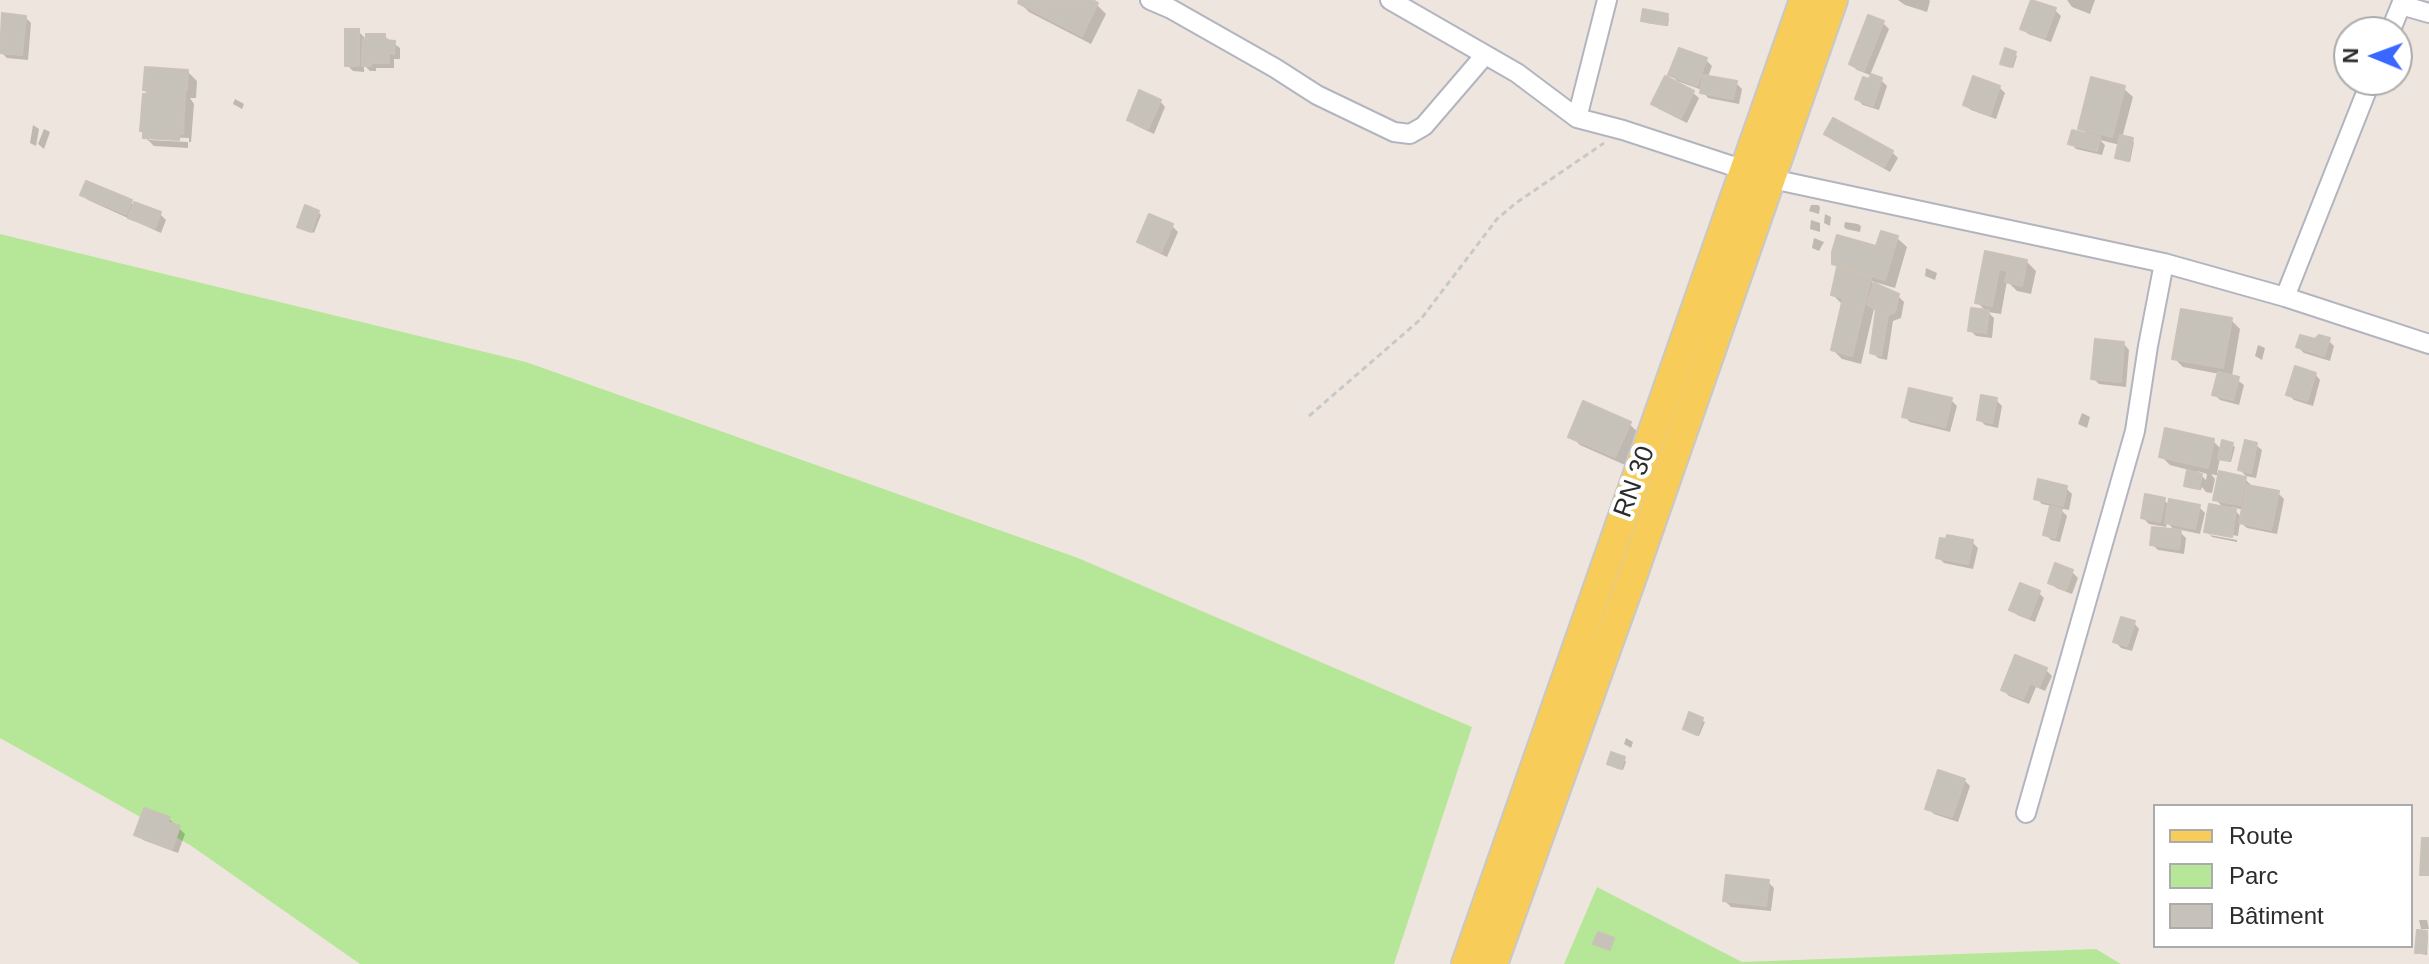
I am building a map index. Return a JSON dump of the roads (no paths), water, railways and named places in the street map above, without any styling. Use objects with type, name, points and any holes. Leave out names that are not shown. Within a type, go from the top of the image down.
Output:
[{"type":"main road","name":"RN 30","points":[[1493,964],[1759,174],[1804,0]]},
{"type":"main road","name":"RN 30","points":[[1466,964],[1759,174],[1833,0]]},
{"type":"street","points":[[1150,0],[1262,60],[1317,95],[1394,132],[1410,134],[1424,126],[1485,55]]},
{"type":"street","points":[[1390,0],[1517,73],[1577,118],[1759,174],[2164,263],[2285,297],[2429,344]]},
{"type":"street","points":[[1577,118],[1607,0]]},
{"type":"street","points":[[2402,2],[2429,13]]},
{"type":"street","points":[[2285,297],[2365,96]]},
{"type":"street","points":[[2026,813],[2135,431],[2164,263]]}]
